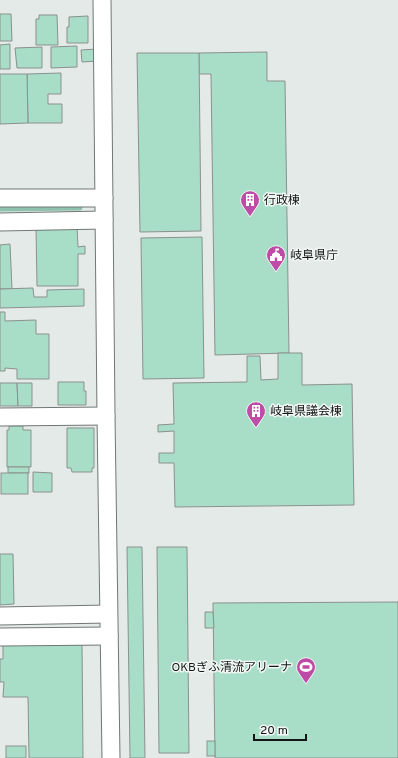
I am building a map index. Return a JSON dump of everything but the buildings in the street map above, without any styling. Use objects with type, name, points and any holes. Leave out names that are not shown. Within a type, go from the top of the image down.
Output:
[{"type":"street","points":[[102,0],[108,614],[111,758]]},
{"type":"street","points":[[0,198],[104,198]]},
{"type":"street","points":[[0,222],[104,220]]},
{"type":"street","points":[[0,417],[106,416]]},
{"type":"street","points":[[0,616],[108,614]]},
{"type":"street","points":[[0,637],[109,636]]},
{"type":"waterway","points":[[0,209],[80,208]]},
{"type":"place","name":"行政棟","points":[[250,217]]},
{"type":"place","name":"岐阜県庁","points":[[276,272]]},
{"type":"place","name":"岐阜県議会棟","points":[[256,428]]},
{"type":"place","name":"OKBぎふ清流アリーナ","points":[[306,684]]}]
